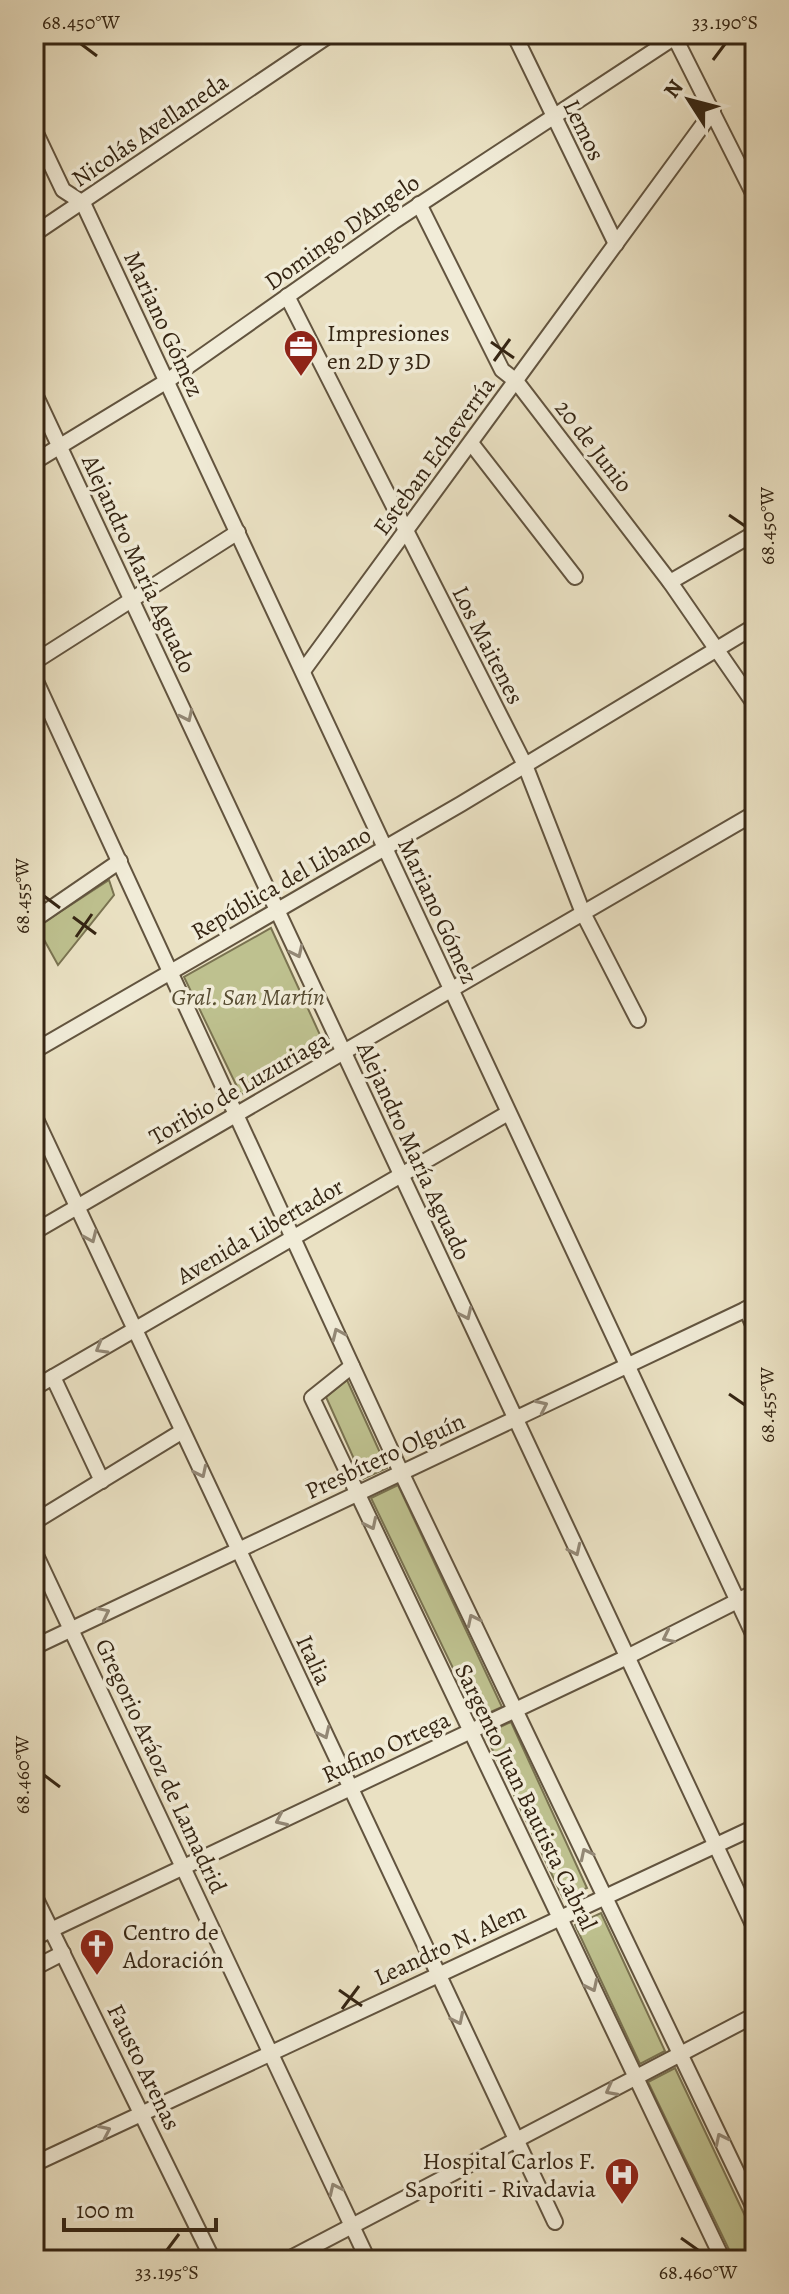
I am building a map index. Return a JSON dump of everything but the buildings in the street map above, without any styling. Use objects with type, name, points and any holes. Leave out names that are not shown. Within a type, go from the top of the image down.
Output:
[{"type":"street","name":"Nicolás Avellaneda","points":[[34,234],[331,34]]},
{"type":"street","name":"Lemos","points":[[514,34],[616,244]]},
{"type":"street","name":"Domingo D'Angelo","points":[[34,462],[167,381],[419,204],[674,36]]},
{"type":"street","points":[[674,36],[755,197]]},
{"type":"street","name":"Esteban Echeverría","points":[[303,671],[713,111]]},
{"type":"street","name":"Mariano Gómez","points":[[34,129],[63,190],[83,203],[755,1638]]},
{"type":"street","name":"20 de Junio","points":[[419,204],[502,370],[516,381],[670,582],[718,647],[755,705]]},
{"type":"street","name":"Los Maitenes","points":[[287,296],[405,534],[525,765],[583,913],[638,1020]]},
{"type":"street","name":"Alejandro María Aguado","points":[[34,392],[625,1658],[755,1929]]},
{"type":"street","points":[[471,443],[575,577]]},
{"type":"street","points":[[34,662],[238,532]]},
{"type":"street","points":[[670,582],[755,533]]},
{"type":"street","name":"República del Libano","points":[[34,1051],[384,849],[755,626]]},
{"type":"street","name":"Sargento Juan Bautista Cabral","points":[[34,677],[401,1472],[755,2210]]},
{"type":"street","name":"Toribio de Luzuriaga","points":[[34,1232],[754,816]]},
{"type":"street","points":[[34,920],[120,861]]},
{"type":"street","name":"Avenida Libertador","points":[[34,1388],[508,1113]]},
{"type":"street","name":"Italia","points":[[34,1115],[555,2222]]},
{"type":"street","points":[[750,1307],[755,1329]]},
{"type":"street","name":"Presbítero Olguín","points":[[34,1647],[750,1307]]},
{"type":"street","name":"Sargento Juan Bautista Cabral","points":[[352,1366],[312,1398],[723,2260]]},
{"type":"street","points":[[53,1377],[102,1481]]},
{"type":"street","points":[[34,1522],[181,1432]]},
{"type":"street","name":"Gregorio Aráoz de Lamadrid","points":[[34,1551],[368,2260]]},
{"type":"street","name":"Rufino Ortega","points":[[34,1938],[517,1710],[755,1592]]},
{"type":"street","name":"Leandro N. Alem","points":[[34,2164],[755,1827]]},
{"type":"street","name":"Fausto Arenas","points":[[34,1895],[213,2260]]},
{"type":"street","points":[[34,1968],[63,1953]]},
{"type":"street","points":[[287,2260],[755,2015]]},
{"type":"green space","points":[[109,880],[114,895],[58,965],[37,927]]},
{"type":"green space","name":"Gral. San Martín","points":[[271,928],[326,1048],[241,1095],[184,977]]},
{"type":"green space","points":[[347,1380],[387,1468],[363,1479],[326,1397]]},
{"type":"green space","points":[[398,1485],[502,1707],[477,1718],[371,1498]]},
{"type":"green space","points":[[511,1722],[587,1888],[563,1898],[485,1734]]},
{"type":"green space","points":[[601,1913],[665,2051],[640,2064],[575,1925]]},
{"type":"green space","points":[[675,2068],[755,2237],[755,2260],[734,2260],[648,2082]]},
{"type":"place","name":"Impresiones en 2D y 3D","points":[[301,378]]},
{"type":"place","name":"Centro de Adoración","points":[[97,1977]]},
{"type":"place","name":"Hospital Carlos F. Saporiti - Rivadavia","points":[[622,2206]]}]
